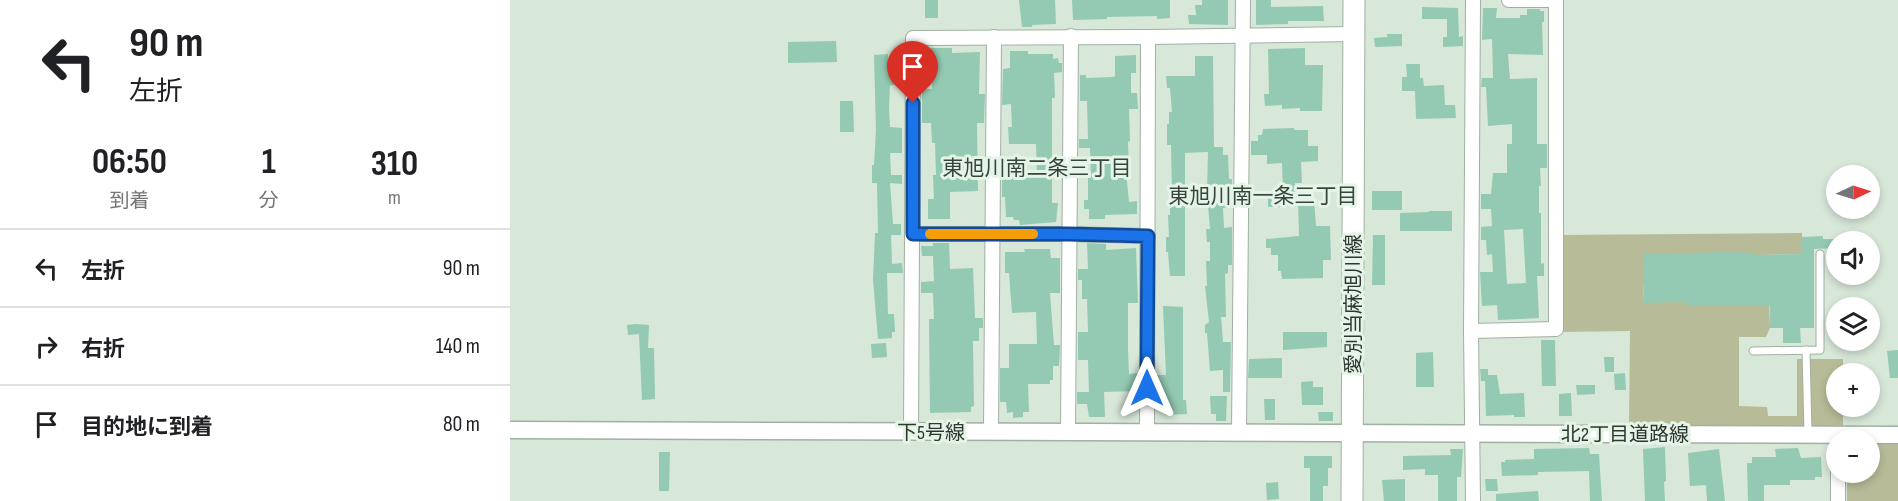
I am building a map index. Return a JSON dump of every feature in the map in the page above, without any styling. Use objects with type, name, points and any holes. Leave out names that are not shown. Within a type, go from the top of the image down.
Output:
[{"type":"main road","name":"愛別当麻旭川線","points":[[1352,501],[1354,0]]},
{"type":"street","points":[[1239,432],[1243,0]]},
{"type":"street","points":[[1473,0],[1471,331],[1473,501]]},
{"type":"street","points":[[1471,331],[1556,329],[1557,0],[1509,0]]},
{"type":"street","points":[[911,432],[913,38],[1071,36],[1148,38],[1354,34]]},
{"type":"street","points":[[1068,432],[1071,36]]},
{"type":"street","points":[[992,431],[994,37]]},
{"type":"street","points":[[1147,432],[1148,38]]},
{"type":"street","points":[[913,234],[1148,236]]},
{"type":"street","name":"下5号線","points":[[510,430],[1352,433]]},
{"type":"street","name":"北2丁目道路線","points":[[1352,433],[1826,436]]},
{"type":"street","name":"北2丁目道路線","points":[[1880,436],[1898,435]]},
{"type":"street","points":[[1838,483],[1838,501]]},
{"type":"lane","points":[[1753,351],[1820,350],[1820,254]]},
{"type":"lane","points":[[1806,350],[1808,434]]},
{"type":"green space","points":[[1802,233],[1802,254],[1760,255],[1756,259],[1756,253],[1733,253],[1651,285],[1643,286],[1643,302],[1683,302],[1686,300],[1687,306],[1695,306],[1701,300],[1702,306],[1711,306],[1711,301],[1769,298],[1770,328],[1766,337],[1739,337],[1739,406],[1767,407],[1768,416],[1797,416],[1797,359],[1843,359],[1843,363],[1826,363],[1826,417],[1843,417],[1843,429],[1826,429],[1826,431],[1629,430],[1630,331],[1560,332],[1560,235]]},
{"type":"green space","points":[[1880,444],[1898,444],[1898,501],[1847,501],[1847,483],[1880,483]]},
{"type":"building","points":[[925,0],[938,0],[938,18],[925,18]]},
{"type":"building","points":[[1019,0],[1055,0],[1056,24],[1022,27]]},
{"type":"building","points":[[1072,0],[1170,0],[1170,18],[1107,17],[1107,19],[1073,20]]},
{"type":"building","points":[[1202,0],[1228,0],[1228,25],[1189,24],[1188,15],[1196,15],[1195,5],[1202,5]]},
{"type":"building","points":[[1256,0],[1271,0],[1271,7],[1323,6],[1324,21],[1288,21],[1288,24],[1256,25]]},
{"type":"building","points":[[1422,7],[1458,8],[1459,37],[1463,36],[1463,46],[1443,47],[1443,37],[1447,37],[1447,19],[1422,19]]},
{"type":"building","points":[[1483,8],[1497,8],[1496,18],[1520,18],[1520,15],[1527,15],[1527,9],[1544,11],[1543,55],[1508,54],[1510,79],[1537,78],[1537,144],[1547,144],[1547,168],[1540,168],[1541,186],[1539,186],[1541,264],[1544,263],[1544,276],[1537,276],[1539,318],[1498,320],[1497,305],[1482,306],[1480,272],[1493,272],[1492,254],[1487,255],[1486,240],[1481,240],[1481,227],[1492,226],[1491,209],[1481,209],[1481,194],[1491,194],[1493,173],[1507,173],[1507,144],[1512,144],[1512,124],[1488,126],[1486,87],[1481,87],[1482,78],[1493,78],[1492,39],[1482,40]],"holes":[[[1523,229],[1526,283],[1507,284],[1504,230]]]},
{"type":"building","points":[[1387,34],[1402,34],[1402,46],[1375,47],[1374,38],[1387,37]]},
{"type":"building","points":[[836,41],[837,62],[788,63],[788,42]]},
{"type":"building","points":[[931,48],[952,48],[952,53],[980,52],[979,94],[985,94],[984,123],[977,123],[978,191],[950,192],[950,219],[928,219],[928,199],[934,199],[935,143],[932,143],[931,123],[922,123],[922,89],[932,89]]},
{"type":"building","points":[[1305,48],[1305,65],[1323,65],[1322,111],[1300,111],[1300,108],[1282,109],[1282,105],[1265,106],[1264,94],[1269,94],[1268,49]]},
{"type":"building","points":[[1010,51],[1053,54],[1053,59],[1058,58],[1059,63],[1062,63],[1062,72],[1054,73],[1055,98],[1052,98],[1052,203],[1058,203],[1056,222],[1020,225],[1019,220],[1006,217],[1005,197],[1002,197],[1002,174],[1007,173],[1007,176],[1037,175],[1036,144],[1009,144],[1008,127],[1012,127],[1011,104],[1002,105],[1003,69],[1010,68]]},
{"type":"building","points":[[888,54],[888,61],[904,61],[903,85],[890,85],[889,109],[890,127],[902,128],[902,153],[890,153],[891,175],[902,175],[902,184],[890,183],[893,224],[901,224],[901,235],[891,235],[892,264],[902,263],[903,273],[887,273],[888,314],[894,314],[895,332],[892,332],[892,338],[878,339],[873,280],[875,233],[878,233],[877,183],[872,183],[876,130],[874,55]]},
{"type":"building","points":[[1136,55],[1136,73],[1131,73],[1131,93],[1137,93],[1138,109],[1129,109],[1129,172],[1126,172],[1129,202],[1137,201],[1137,214],[1105,215],[1105,219],[1089,219],[1089,209],[1084,209],[1084,200],[1088,200],[1088,178],[1091,178],[1090,148],[1079,148],[1079,139],[1088,139],[1087,101],[1080,101],[1080,75],[1086,75],[1086,78],[1113,77],[1115,76],[1115,56]]},
{"type":"building","points":[[1195,56],[1213,56],[1214,147],[1223,147],[1223,155],[1228,155],[1229,179],[1232,179],[1232,189],[1228,189],[1228,208],[1223,208],[1224,228],[1232,227],[1232,265],[1228,265],[1228,273],[1225,274],[1226,317],[1221,317],[1223,342],[1231,342],[1230,392],[1223,392],[1223,370],[1210,371],[1207,333],[1205,333],[1205,325],[1209,322],[1205,286],[1207,286],[1206,261],[1210,261],[1210,242],[1207,242],[1206,229],[1210,229],[1207,193],[1208,152],[1185,153],[1185,276],[1170,276],[1168,252],[1166,252],[1166,237],[1169,237],[1170,195],[1172,195],[1171,145],[1167,145],[1167,124],[1169,124],[1169,112],[1172,112],[1170,88],[1167,88],[1166,76],[1195,76]]},
{"type":"building","points":[[1406,64],[1420,64],[1420,78],[1423,78],[1424,86],[1444,85],[1445,105],[1455,105],[1456,118],[1416,119],[1415,91],[1402,91],[1402,77],[1407,77]]},
{"type":"building","points":[[840,101],[853,101],[854,132],[840,132]]},
{"type":"building","points":[[1294,128],[1294,130],[1308,130],[1308,146],[1318,146],[1318,161],[1301,162],[1302,183],[1295,183],[1296,206],[1268,207],[1268,194],[1283,193],[1282,163],[1267,164],[1267,155],[1251,155],[1251,141],[1258,141],[1258,135],[1262,135],[1263,129]]},
{"type":"building","points":[[1372,191],[1402,191],[1402,210],[1372,210]]},
{"type":"building","points":[[1298,201],[1314,201],[1316,226],[1330,226],[1331,260],[1323,260],[1323,278],[1282,279],[1281,271],[1278,271],[1278,255],[1271,255],[1271,248],[1266,248],[1266,239],[1299,236]]},
{"type":"building","points":[[1452,211],[1452,231],[1400,231],[1400,213]]},
{"type":"building","points":[[1373,235],[1385,235],[1385,285],[1372,285]]},
{"type":"building","points":[[1823,236],[1823,239],[1826,239],[1826,248],[1814,249],[1814,328],[1800,328],[1801,343],[1783,343],[1783,328],[1770,328],[1770,306],[1687,306],[1686,302],[1643,303],[1644,254],[1727,252],[1756,253],[1756,255],[1802,254],[1802,237]]},
{"type":"building","points":[[933,243],[949,243],[950,269],[973,268],[975,318],[983,318],[983,328],[979,328],[979,341],[973,341],[974,406],[971,407],[971,412],[930,413],[929,319],[934,319],[933,293],[921,293],[921,282],[934,281],[933,256],[922,256],[921,246],[933,246]]},
{"type":"building","points":[[1087,243],[1106,244],[1106,250],[1136,248],[1138,303],[1128,303],[1128,350],[1129,374],[1138,373],[1138,391],[1104,392],[1105,417],[1089,417],[1087,404],[1077,404],[1077,392],[1089,392],[1088,360],[1078,360],[1078,332],[1088,332],[1087,299],[1082,299],[1082,280],[1078,280],[1078,269],[1088,269]]},
{"type":"building","points":[[1024,249],[1050,249],[1051,258],[1060,258],[1060,293],[1050,293],[1054,345],[1060,345],[1059,366],[1053,366],[1053,380],[1050,380],[1050,384],[1028,384],[1029,412],[1023,412],[1023,417],[1013,418],[1013,412],[1007,413],[1006,402],[1000,402],[1000,368],[1009,368],[1009,344],[1037,344],[1036,312],[1012,313],[1009,273],[1005,273],[1005,252],[1025,252]]},
{"type":"building","points":[[1163,306],[1183,307],[1183,400],[1186,400],[1187,414],[1165,415],[1165,408],[1156,408],[1156,375],[1166,375]]},
{"type":"building","points":[[627,325],[649,325],[648,348],[654,348],[655,399],[642,400],[639,334],[628,335]]},
{"type":"building","points":[[1283,332],[1327,332],[1327,347],[1283,350]]},
{"type":"building","points":[[1541,340],[1555,340],[1556,386],[1542,386]]},
{"type":"building","points":[[886,343],[887,357],[872,358],[871,344]]},
{"type":"building","points":[[1898,350],[1898,378],[1890,378],[1887,351]]},
{"type":"building","points":[[1433,352],[1434,387],[1416,387],[1416,353]]},
{"type":"building","points":[[1604,357],[1614,357],[1614,372],[1605,372]]},
{"type":"building","points":[[1282,358],[1282,378],[1248,378],[1249,359]]},
{"type":"building","points":[[1480,369],[1488,369],[1488,375],[1497,375],[1500,394],[1524,393],[1525,417],[1486,416],[1485,381],[1481,381]]},
{"type":"building","points":[[1625,373],[1626,390],[1615,390],[1614,374]]},
{"type":"building","points":[[1313,381],[1313,387],[1323,387],[1323,405],[1302,405],[1301,382]]},
{"type":"building","points":[[1576,385],[1595,385],[1595,394],[1577,395]]},
{"type":"building","points":[[1571,393],[1572,416],[1559,416],[1559,394]]},
{"type":"building","points":[[1210,396],[1227,396],[1226,421],[1216,421],[1216,414],[1211,414]]},
{"type":"building","points":[[1264,399],[1275,399],[1275,420],[1265,420]]},
{"type":"building","points":[[1318,412],[1333,412],[1333,421],[1319,421]]},
{"type":"building","points":[[1665,447],[1665,501],[1645,501],[1643,449]]},
{"type":"building","points":[[1589,448],[1590,454],[1599,454],[1602,501],[1590,501],[1589,471],[1538,472],[1538,475],[1502,476],[1501,462],[1534,459],[1534,449]]},
{"type":"building","points":[[1798,448],[1801,458],[1821,457],[1822,477],[1815,477],[1815,480],[1790,480],[1790,485],[1764,485],[1764,501],[1748,501],[1747,463],[1752,463],[1752,457],[1776,457],[1775,449]]},
{"type":"building","points":[[1450,449],[1463,449],[1461,477],[1457,477],[1457,501],[1438,501],[1438,475],[1425,475],[1425,469],[1403,470],[1403,456],[1451,455]]},
{"type":"building","points":[[1719,449],[1725,501],[1707,501],[1706,485],[1690,486],[1688,453]]},
{"type":"building","points":[[659,452],[670,452],[669,491],[659,491]]},
{"type":"building","points":[[1304,456],[1332,456],[1332,468],[1328,468],[1328,486],[1323,486],[1323,501],[1310,501],[1310,468],[1304,468]]},
{"type":"building","points":[[1405,479],[1405,501],[1384,501],[1382,480]]},
{"type":"building","points":[[1485,479],[1497,479],[1498,491],[1486,491]]},
{"type":"building","points":[[1278,482],[1279,499],[1267,500],[1266,483]]},
{"type":"building","points":[[1538,491],[1539,501],[1496,501],[1496,494]]},
{"type":"slow traffic","points":[[930,234],[1033,234]]},
{"type":"district","name":"東旭川南二条三丁目","points":[[1037,168]]},
{"type":"district","name":"東旭川南一条三丁目","points":[[1263,196]]},
{"type":"route","points":[[913,103],[913,234],[1148,236],[1147,388]]}]
